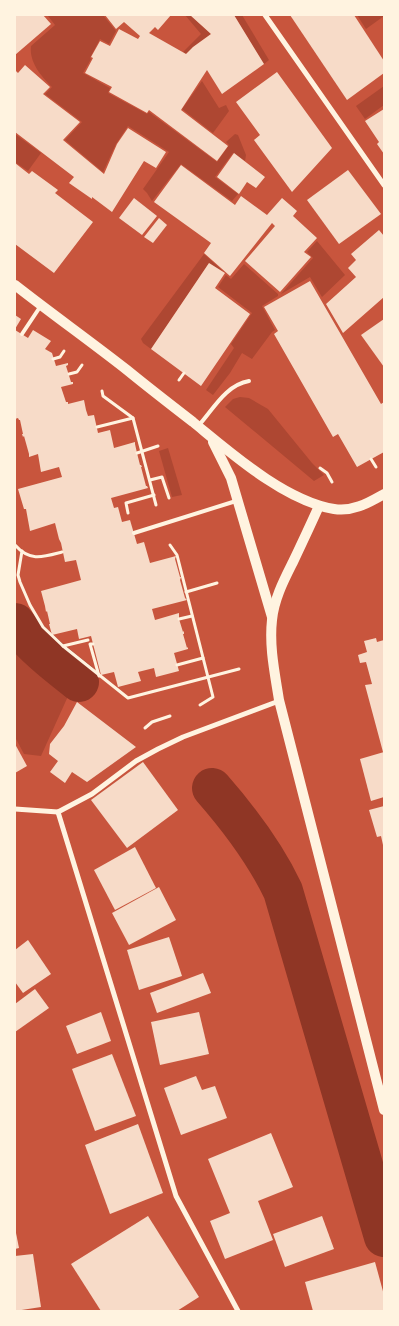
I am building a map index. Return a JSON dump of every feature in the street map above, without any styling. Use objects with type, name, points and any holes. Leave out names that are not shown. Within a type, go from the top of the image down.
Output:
[{"type":"main road","points":[[15,285],[211,437],[268,479],[299,497],[320,506],[347,509],[368,504],[384,494]]},
{"type":"main road","points":[[211,437],[231,478],[272,618]]},
{"type":"main road","points":[[320,506],[282,582],[272,618],[271,642],[273,664],[279,700],[379,1073],[384,1110]]},
{"type":"street","points":[[265,15],[384,185]]},
{"type":"street","points":[[15,809],[58,812],[92,794],[136,761],[158,749],[183,737],[279,700]]},
{"type":"street","points":[[58,812],[176,1196],[238,1311]]},
{"type":"lane","points":[[22,334],[41,305]]},
{"type":"lane","points":[[198,427],[231,388],[249,381]]},
{"type":"lane","points":[[134,533],[238,500]]},
{"type":"path","points":[[53,359],[60,357],[62,354]]},
{"type":"path","points":[[69,374],[77,372],[80,368]]},
{"type":"path","points":[[179,380],[184,374]]},
{"type":"path","points":[[102,391],[103,396],[133,418],[156,502]]},
{"type":"path","points":[[97,427],[133,418]]},
{"type":"path","points":[[137,453],[158,446]]},
{"type":"path","points":[[371,459],[376,467]]},
{"type":"path","points":[[320,468],[327,473],[334,484]]},
{"type":"path","points":[[150,480],[162,477],[165,484]]},
{"type":"path","points":[[128,510],[126,503],[154,495]]},
{"type":"path","points":[[169,542],[177,555],[177,562],[212,692]]},
{"type":"path","points":[[15,544],[22,551],[39,558],[62,552]]},
{"type":"path","points":[[22,551],[18,575],[30,605],[43,627],[63,646],[128,698],[239,669]]},
{"type":"path","points":[[186,592],[218,583]]},
{"type":"path","points":[[179,619],[192,616]]},
{"type":"path","points":[[63,646],[88,640]]},
{"type":"path","points":[[93,644],[90,644],[99,676]]},
{"type":"path","points":[[177,665],[203,658]]},
{"type":"shaded area","points":[[49,15],[103,15],[116,31],[109,44],[100,39],[83,73],[110,88],[108,93],[147,114],[149,112],[217,162],[229,145],[226,142],[235,134],[238,135],[246,155],[245,161],[233,153],[215,177],[238,194],[232,201],[181,164],[152,201],[143,189],[169,152],[128,126],[116,144],[103,172],[65,140],[82,122],[45,94],[52,87],[34,63],[31,52],[31,46],[55,25]]},
{"type":"shaded area","points":[[185,15],[190,15],[211,34],[186,54],[183,52],[201,34]]},
{"type":"shaded area","points":[[234,15],[242,15],[269,60],[264,64]]},
{"type":"shaded area","points":[[357,15],[384,15],[384,16],[366,29]]},
{"type":"shaded area","points":[[202,81],[219,108],[226,105],[229,111],[213,133],[182,109]]},
{"type":"shaded area","points":[[384,86],[384,105],[365,119],[356,106]]},
{"type":"shaded area","points":[[15,134],[41,153],[28,171],[15,162]]},
{"type":"shaded area","points":[[317,241],[345,275],[322,297],[310,277],[281,294],[313,258],[307,252]]},
{"type":"shaded area","points":[[204,254],[225,273],[209,263],[151,349],[141,339]]},
{"type":"shaded area","points":[[244,264],[278,294],[278,296],[262,306],[275,330],[252,359],[242,353],[213,395],[206,390],[234,348],[231,344],[252,313],[218,287],[226,275],[231,279]]},
{"type":"shaded area","points":[[240,397],[249,398],[268,409],[324,475],[314,481],[225,407],[233,399]]},
{"type":"shaded area","points":[[168,448],[182,495],[172,497],[159,451]]},
{"type":"shaded area","points":[[15,647],[69,694],[41,756],[24,754],[15,737]]},
{"type":"building","points":[[15,15],[43,15],[51,24],[15,55]]},
{"type":"building","points":[[105,15],[171,15],[158,30],[155,27],[149,33],[186,54],[211,34],[190,15],[234,15],[264,64],[222,94],[207,70],[181,110],[228,146],[217,161],[149,110],[147,113],[109,92],[112,87],[85,73],[100,41],[110,46],[119,29],[138,39],[140,36],[124,22],[116,29]]},
{"type":"building","points":[[290,15],[354,15],[384,61],[384,73],[347,100]]},
{"type":"building","points":[[25,65],[50,87],[43,94],[80,122],[63,140],[104,174],[117,144],[128,128],[166,152],[156,168],[144,161],[112,212],[69,183],[74,177],[15,132],[15,70],[18,73]]},
{"type":"building","points":[[277,72],[332,148],[292,192],[254,140],[260,135],[236,102]]},
{"type":"building","points":[[384,109],[384,154],[377,144],[379,142],[365,121]]},
{"type":"building","points":[[234,153],[265,177],[256,188],[247,182],[239,194],[217,177]]},
{"type":"building","points":[[15,163],[29,174],[32,171],[58,190],[55,193],[93,222],[54,273],[15,244]]},
{"type":"building","points":[[181,165],[235,205],[241,196],[267,215],[282,198],[297,211],[293,216],[317,238],[304,252],[311,257],[280,292],[245,261],[275,226],[272,223],[230,276],[204,253],[211,243],[154,202]]},
{"type":"building","points":[[348,170],[381,214],[339,244],[307,200]]},
{"type":"building","points":[[134,198],[157,216],[142,235],[119,218]]},
{"type":"building","points":[[159,218],[167,225],[153,243],[144,237]]},
{"type":"building","points":[[379,230],[384,236],[384,297],[343,333],[326,304],[356,277],[348,268],[356,260],[351,254]]},
{"type":"building","points":[[209,263],[225,273],[215,288],[250,314],[201,386],[151,349]]},
{"type":"building","points":[[310,281],[381,404],[384,402],[384,452],[357,467],[338,434],[333,437],[274,334],[278,331],[264,307]]},
{"type":"building","points":[[15,315],[21,319],[15,329]]},
{"type":"building","points":[[384,319],[384,367],[361,335]]},
{"type":"building","points":[[15,330],[28,338],[33,330],[51,341],[45,349],[52,353],[56,366],[68,363],[66,366],[71,382],[73,382],[73,384],[61,387],[66,402],[68,404],[84,400],[88,416],[94,415],[98,433],[110,430],[114,448],[135,442],[148,488],[111,498],[114,508],[118,507],[122,522],[130,520],[137,544],[144,542],[150,563],[176,556],[180,580],[187,600],[152,609],[155,620],[179,613],[188,649],[174,653],[179,671],[156,677],[154,668],[138,672],[141,681],[118,687],[114,672],[101,675],[91,636],[79,639],[77,629],[52,635],[41,591],[81,580],[76,560],[65,562],[55,523],[30,531],[26,509],[24,509],[18,489],[62,477],[59,467],[41,472],[38,454],[29,457],[20,420],[18,418],[15,419]]},
{"type":"building","points":[[376,638],[377,642],[384,640],[383,752],[365,685],[372,684],[366,662],[360,663],[358,655],[367,652],[364,641]]},
{"type":"building","points":[[77,702],[136,747],[87,782],[72,772],[65,783],[50,772],[58,761],[49,754],[50,744],[64,726]]},
{"type":"building","points":[[15,744],[27,766],[15,773]]},
{"type":"building","points":[[384,752],[384,797],[371,801],[360,759]]},
{"type":"building","points":[[143,762],[178,810],[127,848],[91,800]]},
{"type":"building","points":[[384,806],[383,845],[381,836],[377,837],[369,810]]},
{"type":"building","points":[[135,847],[156,888],[115,910],[94,870]]},
{"type":"building","points":[[159,887],[176,920],[129,945],[112,913]]},
{"type":"building","points":[[169,937],[182,976],[139,990],[127,950]]},
{"type":"building","points":[[28,940],[51,974],[23,993],[15,982],[15,950]]},
{"type":"building","points":[[203,973],[211,993],[157,1013],[150,993]]},
{"type":"building","points":[[35,989],[49,1008],[15,1032],[15,1004]]},
{"type":"building","points":[[101,1012],[111,1041],[77,1054],[66,1026]]},
{"type":"building","points":[[199,1012],[209,1054],[160,1065],[151,1022]]},
{"type":"building","points":[[112,1054],[136,1116],[95,1131],[72,1069]]},
{"type":"building","points":[[196,1076],[202,1090],[215,1086],[227,1118],[181,1135],[164,1088]]},
{"type":"building","points":[[138,1124],[163,1193],[110,1214],[85,1145]]},
{"type":"building","points":[[271,1133],[293,1187],[258,1201],[273,1240],[225,1259],[210,1221],[230,1213],[208,1159]]},
{"type":"building","points":[[148,1216],[199,1297],[177,1311],[101,1311],[71,1264]]},
{"type":"building","points":[[322,1216],[334,1249],[285,1267],[273,1234]]},
{"type":"building","points":[[15,1233],[19,1248],[15,1249]]},
{"type":"building","points":[[33,1254],[41,1307],[15,1311],[15,1256]]},
{"type":"building","points":[[375,1262],[384,1295],[384,1311],[313,1311],[305,1282]]},
{"type":"waterway","points":[[15,623],[37,647],[79,682]]},
{"type":"waterway","points":[[212,788],[251,837],[283,891],[384,1237]]}]
